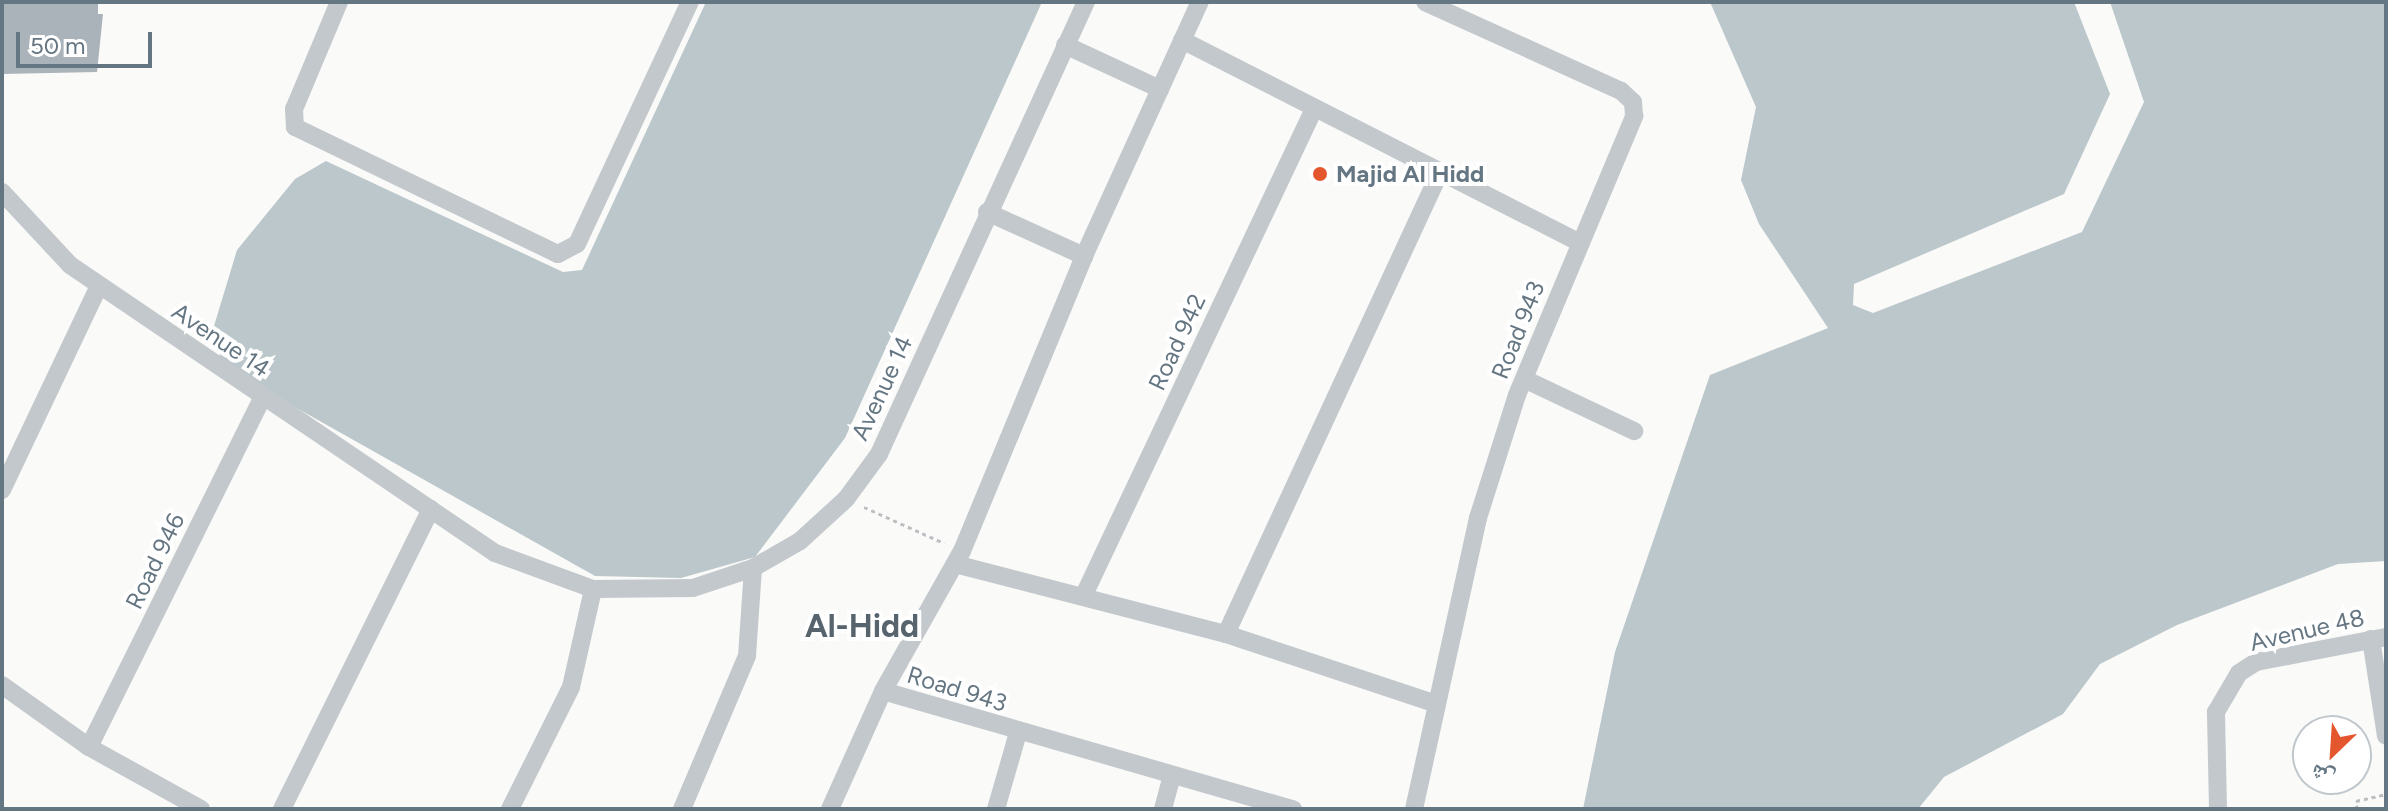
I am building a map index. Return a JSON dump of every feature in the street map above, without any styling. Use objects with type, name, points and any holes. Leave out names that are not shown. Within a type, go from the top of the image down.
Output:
[{"type":"street","points":[[339,2],[294,109],[295,127],[558,254],[577,244],[690,2]]},
{"type":"street","name":"Avenue 14","points":[[2,192],[42,242],[99,286],[431,509],[527,569],[593,589],[693,588],[753,568],[800,541],[846,499],[879,454],[987,212],[1086,2]]},
{"type":"street","name":"Road 943","points":[[830,809],[883,691],[958,557],[1084,256],[1200,2]]},
{"type":"street","name":"Road 943","points":[[1414,809],[1433,703],[1478,518],[1524,379],[1634,116],[1633,102],[1621,91],[1446,6],[1425,2]]},
{"type":"street","points":[[1182,40],[1313,111],[1580,243]]},
{"type":"street","points":[[1065,45],[1160,89]]},
{"type":"street","name":"Road 942","points":[[1084,595],[1313,111]]},
{"type":"street","points":[[1226,634],[1439,174]]},
{"type":"street","points":[[987,212],[1084,256]]},
{"type":"street","points":[[2,490],[99,286]]},
{"type":"street","points":[[1524,379],[1634,431]]},
{"type":"street","name":"Road 946","points":[[89,747],[263,397]]},
{"type":"street","points":[[282,809],[431,509]]},
{"type":"street","points":[[958,557],[1226,634],[1433,703]]},
{"type":"street","points":[[682,809],[747,656],[753,568]]},
{"type":"street","points":[[510,809],[571,687],[593,589]]},
{"type":"street","points":[[2379,638],[2386,736]]},
{"type":"street","name":"Avenue 48","points":[[2218,809],[2216,712],[2239,673],[2256,662],[2379,638]]},
{"type":"street","points":[[2,685],[89,747],[201,809]]},
{"type":"street","name":"Road 943","points":[[883,691],[1018,733],[1293,809]]},
{"type":"street","name":"Road 943","points":[[996,809],[1018,733]]},
{"type":"street","points":[[1163,809],[1172,775]]},
{"type":"path","points":[[846,499],[958,557]]},
{"type":"path","points":[[2357,809],[2356,801],[2386,794]]},
{"type":"shaded area","points":[[706,2],[1042,2],[845,438],[755,557],[681,578],[595,576],[222,366],[214,326],[237,250],[295,179],[326,161],[563,272],[582,270]]},
{"type":"shaded area","points":[[1710,2],[2074,2],[2110,94],[2064,194],[1854,284],[1853,305],[1873,313],[2082,232],[2144,102],[2110,2],[2386,2],[2386,561],[2338,564],[2177,625],[2100,664],[2063,714],[1944,777],[1918,809],[1583,809],[1615,652],[1710,375],[1828,328],[1759,224],[1741,180],[1756,107]]},
{"type":"building","points":[[2,2],[98,2],[98,14],[103,14],[97,72],[2,74]]},
{"type":"place","name":"Majid Al Hidd","points":[[1320,174]]},
{"type":"district","name":"Al-Hidd","points":[[862,626]]}]
